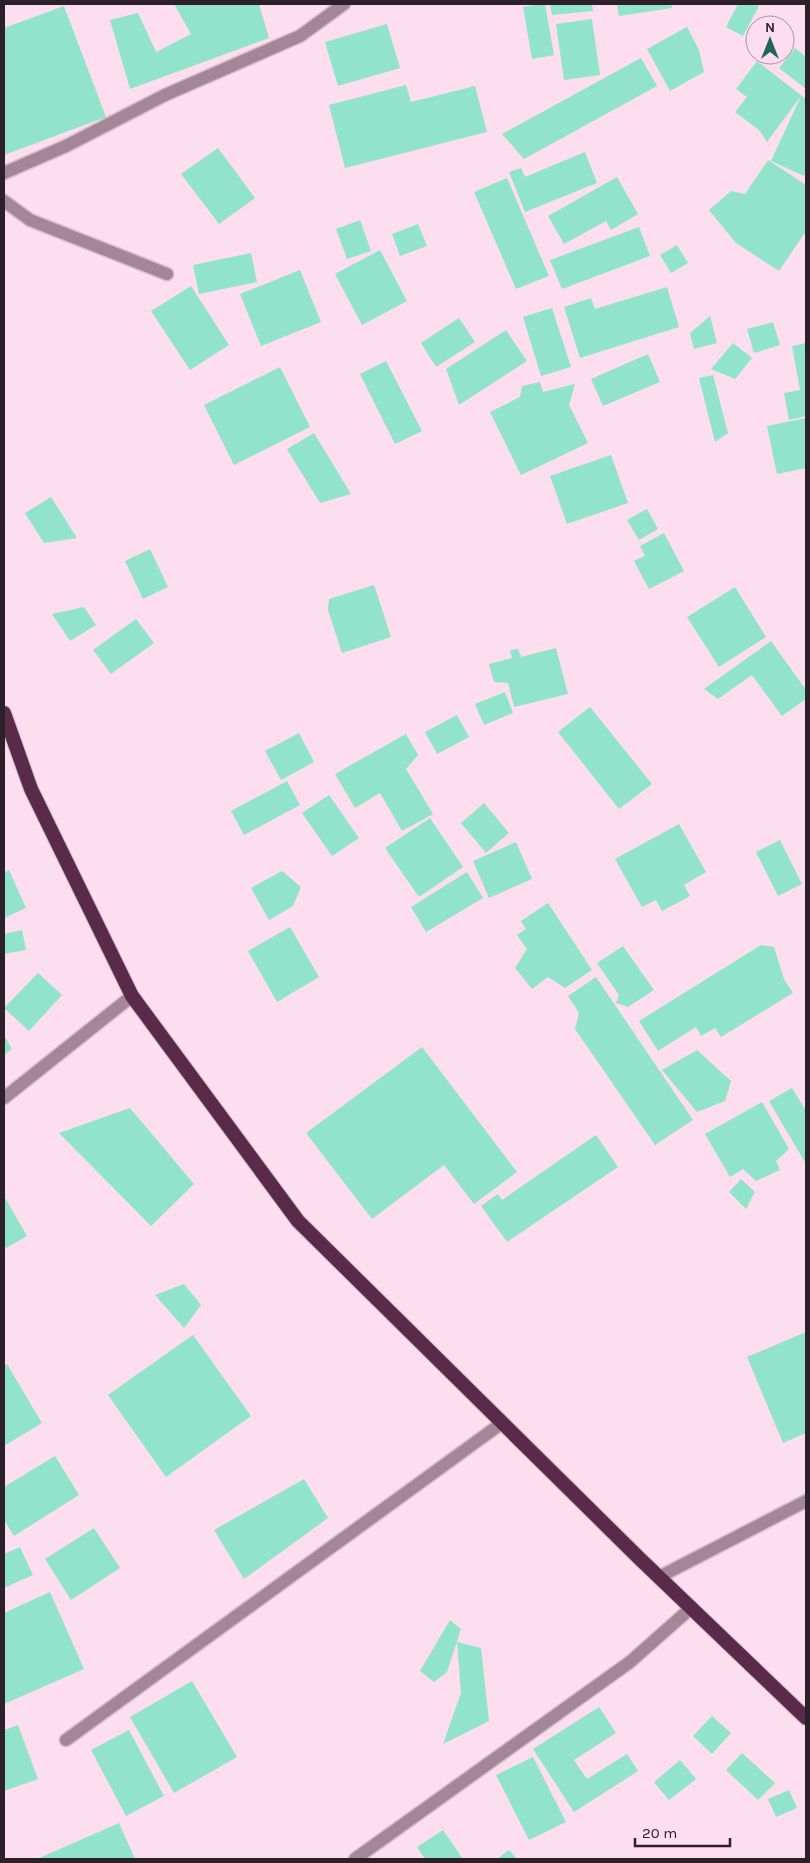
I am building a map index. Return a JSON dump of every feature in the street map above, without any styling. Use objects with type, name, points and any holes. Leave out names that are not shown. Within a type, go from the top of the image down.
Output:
[{"type":"highway","points":[[4,713],[31,789],[132,996],[298,1221],[659,1577],[806,1718]]},
{"type":"street","points":[[4,173],[66,146],[165,95],[300,36],[344,4]]},
{"type":"street","points":[[4,201],[30,220],[167,274]]},
{"type":"street","points":[[4,1098],[132,996]]},
{"type":"street","points":[[66,1740],[502,1423]]},
{"type":"street","points":[[659,1577],[806,1500]]},
{"type":"street","points":[[355,1859],[630,1662],[691,1608]]},
{"type":"building","points":[[174,4],[259,4],[269,38],[130,89],[110,20],[138,13],[156,52],[191,34]]},
{"type":"building","points":[[545,4],[554,55],[532,59],[523,7]]},
{"type":"building","points":[[550,4],[592,4],[593,11],[552,15]]},
{"type":"building","points":[[617,4],[671,4],[672,8],[619,16]]},
{"type":"building","points":[[738,4],[754,4],[759,6],[754,15],[745,15],[745,32],[743,36],[726,27]]},
{"type":"building","points":[[64,6],[106,117],[4,155],[4,28]]},
{"type":"building","points":[[592,19],[600,75],[564,80],[556,24]]},
{"type":"building","points":[[387,24],[400,68],[338,86],[325,42]]},
{"type":"building","points":[[687,27],[699,50],[704,72],[670,91],[647,49]]},
{"type":"building","points":[[795,48],[806,57],[806,89],[779,68],[781,65],[795,65]]},
{"type":"building","points":[[641,58],[657,86],[524,159],[502,134]]},
{"type":"building","points":[[754,65],[762,65],[806,99],[806,171],[804,176],[771,161],[801,96],[767,142],[759,130],[735,112],[747,97],[736,89]]},
{"type":"building","points":[[406,85],[411,102],[475,86],[487,132],[345,168],[329,105]]},
{"type":"building","points":[[218,148],[255,198],[219,224],[181,174]]},
{"type":"building","points":[[585,152],[597,183],[525,212],[509,172],[521,168],[525,177]]},
{"type":"building","points":[[768,160],[806,185],[806,231],[779,271],[736,243],[709,210],[731,191],[745,194]]},
{"type":"building","points":[[617,177],[638,214],[611,230],[606,221],[564,244],[548,216]]},
{"type":"building","points":[[507,178],[549,276],[516,289],[474,192]]},
{"type":"building","points":[[360,220],[371,251],[347,259],[336,229]]},
{"type":"building","points":[[418,224],[427,246],[400,256],[392,234]]},
{"type":"building","points":[[639,227],[650,256],[562,289],[550,260]]},
{"type":"building","points":[[677,245],[688,263],[671,273],[660,255]]},
{"type":"building","points":[[380,250],[407,301],[362,325],[335,274]]},
{"type":"building","points":[[251,253],[257,282],[199,294],[193,265]]},
{"type":"building","points":[[300,270],[321,322],[261,346],[240,294]]},
{"type":"building","points":[[191,286],[229,345],[190,370],[151,311]]},
{"type":"building","points":[[667,287],[679,327],[580,358],[564,307],[591,298],[595,309]]},
{"type":"building","points":[[552,308],[571,367],[541,376],[523,317]]},
{"type":"building","points":[[710,316],[717,343],[694,349],[690,333]]},
{"type":"building","points":[[459,318],[475,342],[436,367],[421,343]]},
{"type":"building","points":[[773,322],[780,345],[754,353],[747,329]]},
{"type":"building","points":[[506,330],[527,361],[459,405],[446,369]]},
{"type":"building","points":[[733,343],[752,358],[735,379],[711,369]]},
{"type":"building","points":[[806,343],[806,416],[789,420],[784,393],[800,390],[792,346]]},
{"type":"building","points":[[648,354],[660,382],[603,406],[591,379]]},
{"type":"building","points":[[386,361],[422,431],[395,444],[360,374]]},
{"type":"building","points":[[280,367],[310,427],[234,465],[204,405]]},
{"type":"building","points":[[713,375],[728,433],[715,442],[699,378]]},
{"type":"building","points":[[540,382],[543,392],[575,384],[569,405],[588,443],[521,475],[490,412],[520,397],[522,386]]},
{"type":"building","points":[[806,418],[806,468],[777,474],[767,426]]},
{"type":"building","points":[[314,433],[351,494],[320,503],[287,449]]},
{"type":"building","points":[[611,455],[628,503],[567,524],[550,476]]},
{"type":"building","points":[[51,497],[77,538],[44,543],[25,513]]},
{"type":"building","points":[[647,509],[658,529],[639,540],[627,520]]},
{"type":"building","points":[[664,533],[684,571],[649,589],[634,561],[645,556],[640,546]]},
{"type":"building","points":[[150,549],[168,587],[143,599],[125,561]]},
{"type":"building","points":[[374,585],[391,637],[342,653],[328,610],[329,599]]},
{"type":"building","points":[[735,587],[766,637],[719,667],[687,617]]},
{"type":"building","points":[[84,607],[96,625],[70,641],[52,614]]},
{"type":"building","points":[[136,619],[154,643],[111,674],[93,650]]},
{"type":"building","points":[[771,641],[806,690],[806,699],[782,716],[752,675],[718,699],[704,689]]},
{"type":"building","points":[[556,648],[568,694],[514,707],[508,683],[494,682],[489,664],[512,658],[510,650],[518,649],[521,657]]},
{"type":"building","points":[[505,692],[513,713],[484,725],[475,704]]},
{"type":"building","points":[[590,707],[652,784],[619,809],[558,732]]},
{"type":"building","points":[[457,715],[469,737],[437,754],[425,732]]},
{"type":"building","points":[[299,733],[314,762],[281,780],[265,751]]},
{"type":"building","points":[[406,734],[418,755],[406,769],[433,814],[402,831],[380,793],[355,808],[335,774]]},
{"type":"building","points":[[287,781],[300,805],[244,835],[231,811]]},
{"type":"building","points":[[329,795],[359,838],[332,856],[302,813]]},
{"type":"building","points":[[484,803],[509,833],[486,853],[461,823]]},
{"type":"building","points":[[430,818],[463,867],[419,897],[385,848]]},
{"type":"building","points":[[679,824],[706,872],[684,885],[690,896],[662,911],[656,900],[642,907],[615,859]]},
{"type":"building","points":[[780,840],[802,884],[778,896],[756,852]]},
{"type":"building","points":[[516,842],[532,879],[489,898],[473,861]]},
{"type":"building","points":[[9,870],[26,908],[4,918],[4,873]]},
{"type":"building","points":[[282,871],[301,887],[293,906],[269,920],[251,888]]},
{"type":"building","points":[[467,872],[483,898],[426,932],[411,907]]},
{"type":"building","points":[[548,903],[592,970],[565,988],[548,977],[532,989],[515,968],[527,949],[517,935],[526,929],[521,921]]},
{"type":"building","points":[[290,927],[319,977],[277,1002],[248,951]]},
{"type":"building","points":[[22,930],[26,950],[4,954],[4,934]]},
{"type":"building","points":[[761,945],[774,947],[784,979],[793,993],[721,1037],[715,1028],[701,1036],[696,1027],[658,1051],[639,1021]]},
{"type":"building","points":[[623,946],[654,990],[628,1007],[616,1003],[619,995],[597,963]]},
{"type":"building","points":[[38,973],[62,995],[29,1031],[4,1008]]},
{"type":"building","points":[[596,977],[693,1120],[655,1145],[575,1029],[579,1013],[568,996]]},
{"type":"building","points":[[4,1035],[12,1049],[4,1055]]},
{"type":"building","points":[[422,1047],[517,1172],[474,1204],[444,1165],[372,1219],[306,1133]]},
{"type":"building","points":[[697,1050],[731,1081],[725,1101],[697,1112],[662,1070]]},
{"type":"building","points":[[792,1088],[806,1111],[806,1164],[769,1101]]},
{"type":"building","points":[[762,1102],[789,1149],[776,1161],[780,1170],[756,1181],[743,1169],[730,1177],[705,1134]]},
{"type":"building","points":[[130,1108],[194,1184],[151,1226],[59,1133]]},
{"type":"building","points":[[596,1135],[618,1167],[507,1242],[481,1206],[498,1194],[502,1200]]},
{"type":"building","points":[[741,1179],[755,1192],[746,1209],[729,1192]]},
{"type":"building","points":[[4,1196],[27,1236],[4,1249]]},
{"type":"building","points":[[184,1284],[201,1305],[184,1328],[155,1295]]},
{"type":"building","points":[[806,1332],[806,1433],[783,1443],[747,1357]]},
{"type":"building","points":[[193,1335],[251,1416],[166,1477],[108,1395]]},
{"type":"building","points":[[7,1364],[42,1423],[4,1446],[4,1366]]},
{"type":"building","points":[[55,1456],[79,1495],[14,1536],[4,1520],[4,1487]]},
{"type":"building","points":[[304,1479],[328,1518],[244,1579],[214,1530]]},
{"type":"building","points":[[94,1528],[120,1568],[71,1600],[45,1559]]},
{"type":"building","points":[[20,1547],[33,1575],[4,1588],[4,1554]]},
{"type":"building","points":[[50,1592],[84,1669],[4,1704],[4,1613]]},
{"type":"building","points":[[450,1620],[461,1629],[447,1672],[434,1682],[420,1671]]},
{"type":"building","points":[[457,1642],[481,1648],[489,1721],[443,1744],[461,1693]]},
{"type":"building","points":[[192,1681],[237,1757],[174,1793],[130,1717]]},
{"type":"building","points":[[599,1707],[616,1733],[574,1760],[587,1779],[627,1754],[638,1771],[574,1812],[533,1749]]},
{"type":"building","points":[[712,1716],[731,1733],[712,1754],[693,1736]]},
{"type":"building","points":[[18,1725],[38,1779],[4,1791],[4,1730]]},
{"type":"building","points":[[129,1730],[164,1796],[126,1816],[91,1750]]},
{"type":"building","points":[[742,1753],[775,1783],[758,1800],[726,1770]]},
{"type":"building","points":[[533,1757],[566,1822],[529,1840],[496,1775]]},
{"type":"building","points":[[680,1760],[696,1779],[669,1800],[654,1782]]},
{"type":"building","points":[[789,1790],[797,1808],[776,1817],[768,1799]]},
{"type":"building","points":[[119,1823],[135,1859],[37,1859]]},
{"type":"building","points":[[443,1830],[463,1859],[425,1859],[417,1847]]},
{"type":"building","points":[[509,1850],[517,1859],[497,1859]]}]
